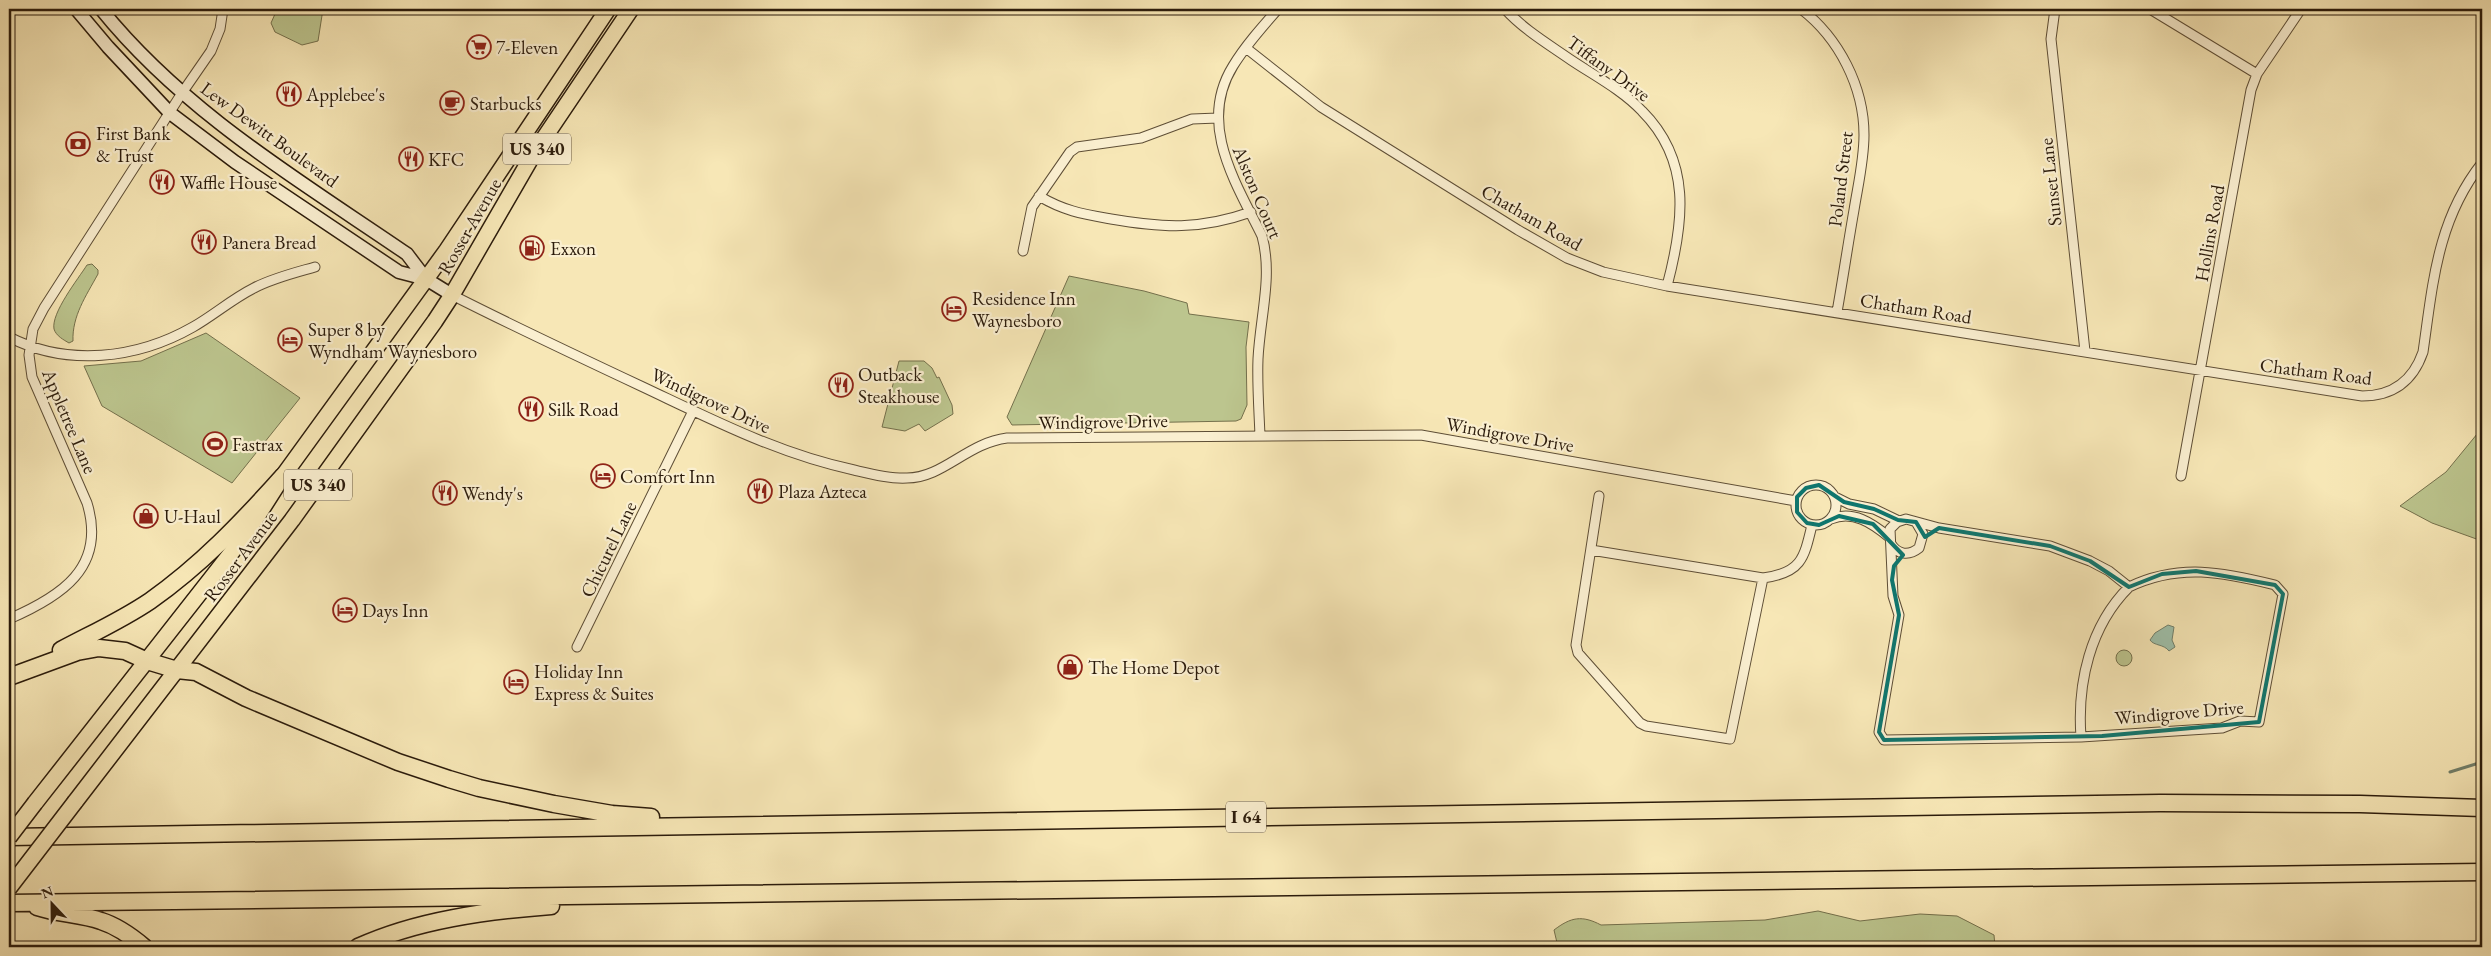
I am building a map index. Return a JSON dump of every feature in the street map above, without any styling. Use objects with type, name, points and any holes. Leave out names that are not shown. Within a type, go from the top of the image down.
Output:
[{"type":"highway","points":[[9,677],[119,620],[178,581],[231,534],[283,476]]},
{"type":"highway","points":[[9,677],[77,652],[99,648],[125,651],[147,662],[177,670],[196,672],[246,698],[398,762],[479,788],[612,814],[746,825]]},
{"type":"highway","name":"I 64","points":[[9,837],[2170,803],[2342,804],[2482,808]]},
{"type":"highway","points":[[16,902],[2482,872]]},
{"type":"highway","points":[[358,947],[392,934],[482,914],[530,908],[704,895]]},
{"type":"highway","points":[[16,902],[54,913],[100,920],[116,927],[144,947]]},
{"type":"main road","name":"Lew Dewitt Boulevard","points":[[76,9],[108,47],[170,113],[235,162],[399,272],[426,279],[452,295]]},
{"type":"main road","name":"Lew Dewitt Boulevard","points":[[101,9],[130,43],[182,93],[236,137],[407,254],[426,279]]},
{"type":"main road","name":"Rosser Avenue","points":[[9,837],[246,534],[283,476],[447,250],[608,9]]},
{"type":"main road","name":"Rosser Avenue","points":[[9,888],[292,520],[452,295],[534,153],[631,9]]},
{"type":"street","name":"Appletree Lane","points":[[9,619],[44,603],[67,587],[82,567],[92,535],[92,519],[87,503],[35,386],[30,369],[30,346],[33,329],[44,308],[211,51],[220,29],[223,9]]},
{"type":"street","name":"Alston Court","points":[[1260,436],[1258,358],[1265,302],[1266,262],[1262,236],[1224,156],[1218,118],[1223,86],[1233,65],[1278,9]]},
{"type":"street","name":"Tiffany Drive","points":[[1505,9],[1543,41],[1628,98],[1642,110],[1664,139],[1678,171],[1681,202],[1674,259],[1668,286]]},
{"type":"street","name":"Poland Street","points":[[1802,9],[1821,27],[1847,64],[1857,89],[1863,114],[1863,154],[1837,312]]},
{"type":"street","name":"Sunset Lane","points":[[2055,9],[2051,39],[2085,351]]},
{"type":"street","points":[[2150,9],[2257,74]]},
{"type":"street","name":"Hollins Road","points":[[2181,476],[2250,90],[2257,74],[2301,9]]},
{"type":"street","name":"Chatham Road","points":[[1246,48],[1321,107],[1518,230],[1567,258],[1603,272],[1668,286],[2362,396],[2384,394],[2404,383],[2419,364],[2423,352],[2440,244],[2447,222],[2462,192],[2482,163]]},
{"type":"street","points":[[1023,251],[1029,214],[1039,196],[1070,152],[1077,147],[1140,138],[1192,119],[1218,118]]},
{"type":"street","points":[[1039,196],[1068,211],[1161,227],[1200,225],[1230,219],[1250,212]]},
{"type":"street","points":[[9,338],[52,352],[96,355],[123,354],[150,347],[194,326],[253,289],[285,275],[315,267]]},
{"type":"street","name":"Windigrove Drive","points":[[452,295],[738,433],[789,452],[846,468],[905,478],[933,472],[974,447],[995,440],[1412,435],[1441,438],[1796,502]]},
{"type":"street","name":"Chicurel Lane","points":[[577,647],[693,411]]},
{"type":"street","points":[[1899,521],[1874,509],[1849,504],[1835,497],[1827,488],[1814,485],[1802,490],[1796,502],[1799,516],[1812,525],[1819,525],[1839,516],[1854,517],[1873,524],[1890,540],[1898,552],[1907,554]]},
{"type":"street","points":[[1599,496],[1576,645],[1578,653],[1640,723],[1655,728],[1730,739],[1763,578]]},
{"type":"street","points":[[1831,519],[1836,509],[1835,497]]},
{"type":"street","points":[[1890,540],[1893,525],[1906,519],[1939,528],[2050,546],[2090,561],[2129,587]]},
{"type":"street","points":[[1916,522],[1920,525],[1923,539]]},
{"type":"street","points":[[1591,550],[1763,578],[1789,572],[1796,567],[1806,548],[1812,525]]},
{"type":"street","points":[[1894,566],[1907,554],[1919,548],[1923,539],[1939,528]]},
{"type":"street","name":"Windigrove Drive","points":[[1890,540],[1894,566],[1893,596],[1899,615],[1879,732],[1884,740],[2081,736],[2222,728],[2240,722],[2259,722],[2283,594],[2275,585],[2196,571],[2162,574],[2129,587],[2105,616],[2090,650],[2079,712],[2081,736]]},
{"type":"highlighted area","points":[[1819,485],[1844,502],[1874,509],[1898,520],[1916,522],[1925,537],[1939,528],[2050,546],[2090,561],[2129,587],[2162,574],[2196,571],[2275,585],[2283,594],[2259,722],[2102,736],[1884,740],[1879,732],[1899,615],[1892,580],[1894,566],[1903,555],[1873,524],[1839,516],[1819,525],[1807,523],[1797,512],[1797,497],[1806,488]]},
{"type":"green space","points":[[281,9],[302,13],[302,9],[323,9],[318,41],[302,45],[275,32],[271,23],[275,14]]},
{"type":"green space","points":[[92,264],[98,270],[98,274],[77,315],[73,341],[69,343],[56,334],[54,322],[61,305],[72,287],[87,265]]},
{"type":"green space","points":[[1069,276],[1144,291],[1187,303],[1189,314],[1249,322],[1246,347],[1247,405],[1241,419],[1236,421],[1012,425],[1007,417]]},
{"type":"green space","name":"Fastrax","points":[[206,333],[300,398],[232,483],[102,406],[84,366],[141,361]]},
{"type":"green space","points":[[899,361],[924,361],[932,368],[937,378],[939,377],[952,405],[953,414],[925,431],[919,424],[905,431],[882,427]]},
{"type":"green space","points":[[2482,428],[2482,541],[2432,523],[2400,506],[2446,472]]},
{"type":"green space","points":[[2124,650],[2132,658],[2124,666],[2116,658]]},
{"type":"green space","points":[[1818,911],[1860,921],[1920,914],[1957,916],[1994,935],[1995,947],[1558,947],[1554,930],[1566,922],[1577,919],[1588,920],[1601,925],[1765,920]]},
{"type":"shaded area","points":[[2168,625],[2174,627],[2172,640],[2175,647],[2169,651],[2150,640],[2155,633]]},
{"type":"waterway","points":[[2450,772],[2482,762]]},
{"type":"place","name":"7-Eleven","points":[[479,47]]},
{"type":"place","name":"Applebee's","points":[[289,94]]},
{"type":"place","name":"Starbucks","points":[[452,103]]},
{"type":"place","name":"First Bank & Trust","points":[[78,144]]},
{"type":"place","name":"KFC","points":[[411,159]]},
{"type":"place","name":"Waffle House","points":[[162,182]]},
{"type":"place","name":"Panera Bread","points":[[204,242]]},
{"type":"place","name":"Exxon","points":[[532,248]]},
{"type":"place","name":"Residence Inn Waynesboro","points":[[954,309]]},
{"type":"place","name":"Super 8 by Wyndham Waynesboro","points":[[290,340]]},
{"type":"place","name":"Outback Steakhouse","points":[[841,385]]},
{"type":"place","name":"Silk Road","points":[[531,409]]},
{"type":"place","name":"Fastrax","points":[[215,444]]},
{"type":"place","name":"Comfort Inn","points":[[603,476]]},
{"type":"place","name":"Plaza Azteca","points":[[760,491]]},
{"type":"place","name":"Wendy's","points":[[445,493]]},
{"type":"place","name":"U-Haul","points":[[146,516]]},
{"type":"place","name":"Days Inn","points":[[345,610]]},
{"type":"place","name":"The Home Depot","points":[[1070,667]]},
{"type":"place","name":"Holiday Inn Express & Suites","points":[[516,682]]}]
